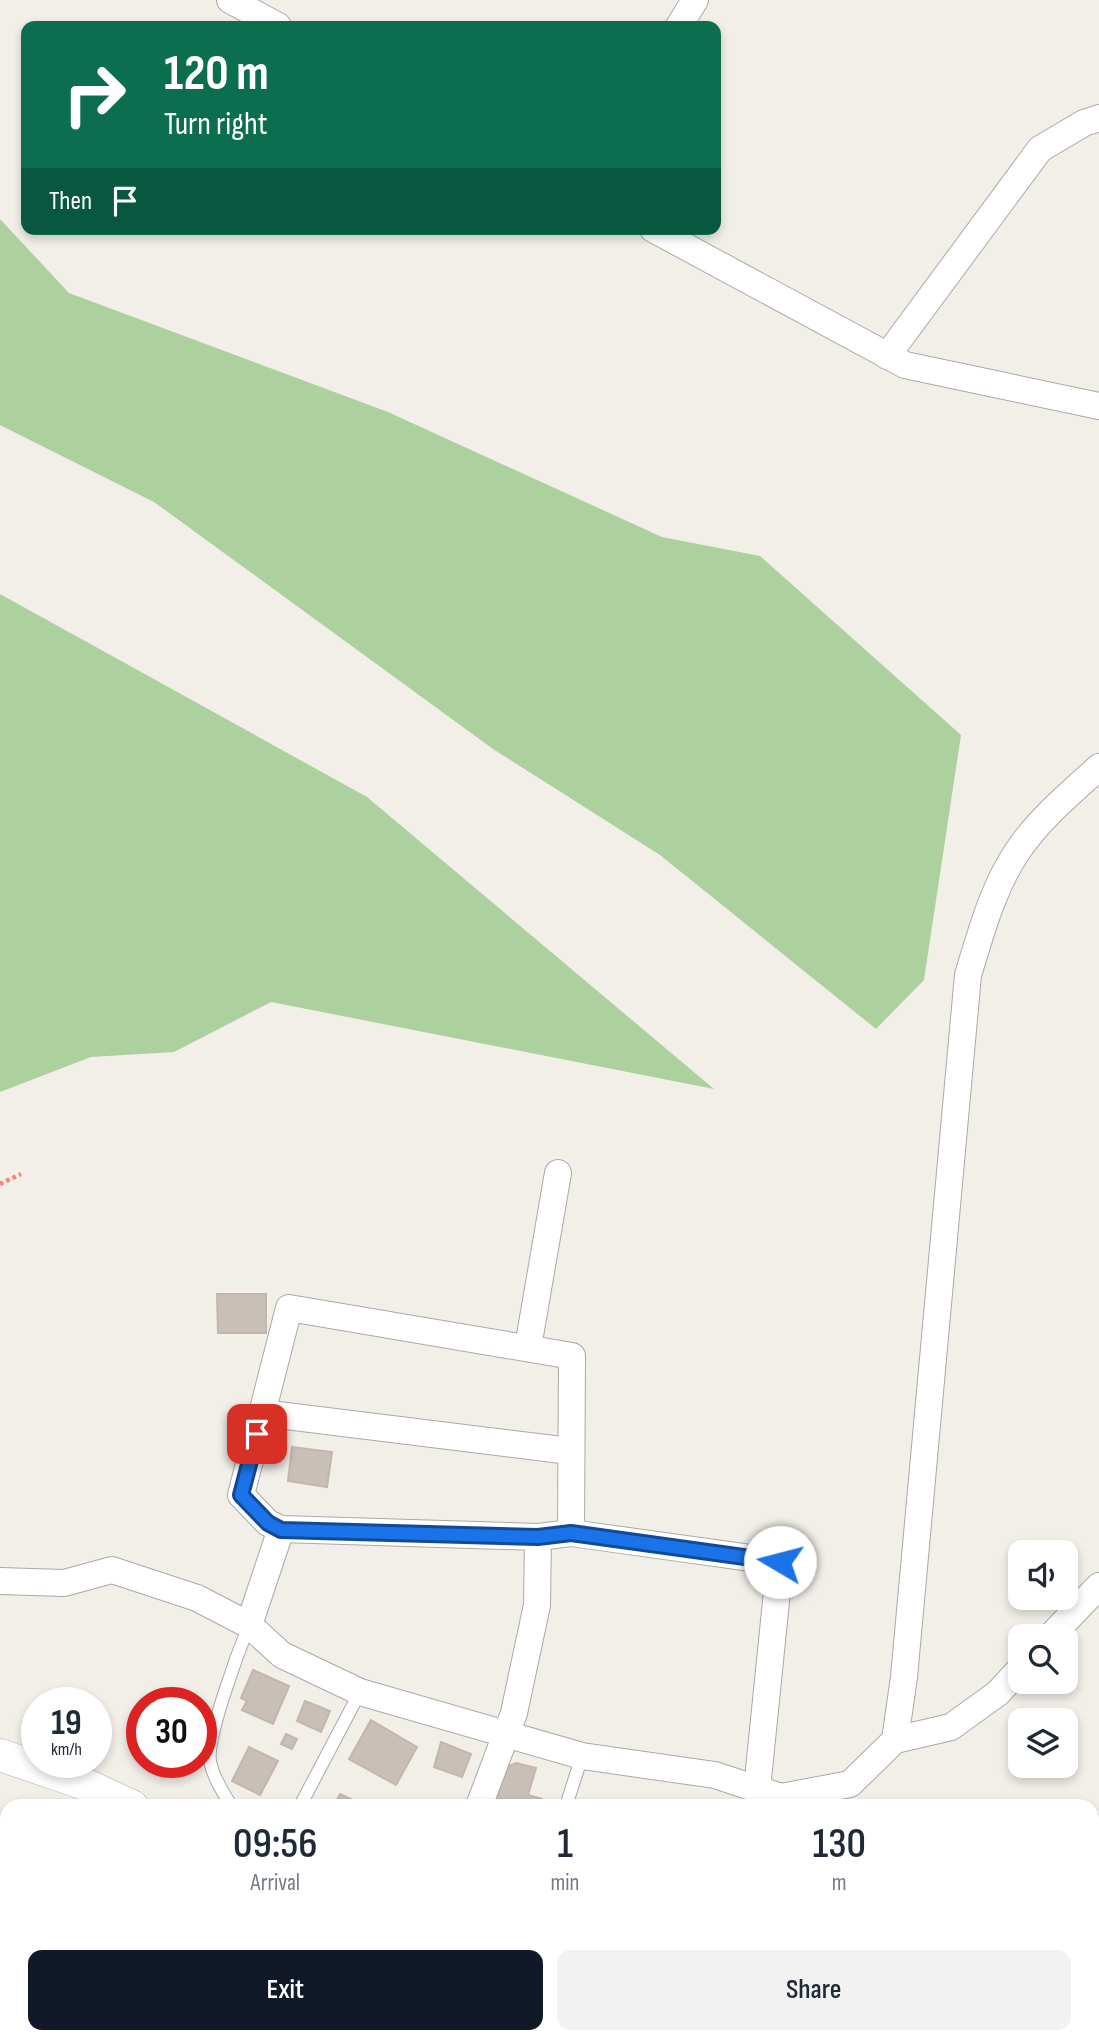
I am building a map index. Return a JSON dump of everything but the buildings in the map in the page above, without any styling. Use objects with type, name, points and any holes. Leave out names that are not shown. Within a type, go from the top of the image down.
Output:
[{"type":"street","points":[[682,21],[695,0]]},
{"type":"street","points":[[245,3],[271,21]]},
{"type":"street","points":[[887,356],[1040,149],[1084,123],[1099,118]]},
{"type":"street","points":[[664,235],[905,365],[1099,406]]},
{"type":"street","points":[[895,1740],[904,1677],[968,975],[991,902],[1019,849],[1067,796],[1099,767]]},
{"type":"street","points":[[528,1347],[558,1173]]},
{"type":"street","points":[[571,1533],[572,1356],[289,1308],[241,1495],[268,1523],[281,1530],[538,1537],[571,1533],[780,1562],[771,1797]]},
{"type":"street","points":[[262,1413],[570,1451]]},
{"type":"street","points":[[249,1625],[281,1530]]},
{"type":"street","points":[[482,1799],[514,1713],[537,1605],[538,1537]]},
{"type":"street","points":[[0,1581],[64,1583],[112,1570],[197,1598],[249,1625],[282,1655],[360,1692],[582,1756],[715,1775],[771,1797],[850,1784],[895,1740],[951,1727],[998,1693],[1008,1682]]},
{"type":"street","points":[[1063,1624],[1099,1586]]},
{"type":"street","points":[[0,1755],[82,1783],[117,1799]]},
{"type":"lane","points":[[228,1799],[210,1760],[211,1751],[249,1625]]},
{"type":"lane","points":[[304,1799],[360,1692]]},
{"type":"lane","points":[[568,1799],[582,1756]]},
{"type":"path","points":[[0,1184],[21,1174]]},
{"type":"green space","points":[[0,219],[69,293],[388,412],[662,537],[760,556],[961,735],[924,980],[876,1029],[660,855],[493,749],[154,502],[0,425]]},
{"type":"green space","points":[[0,594],[367,797],[714,1089],[271,1002],[174,1052],[91,1057],[0,1092]]},
{"type":"route","points":[[257,1434],[241,1495],[268,1523],[281,1530],[298,1528],[515,1534],[538,1537],[571,1533],[780,1562]]}]
